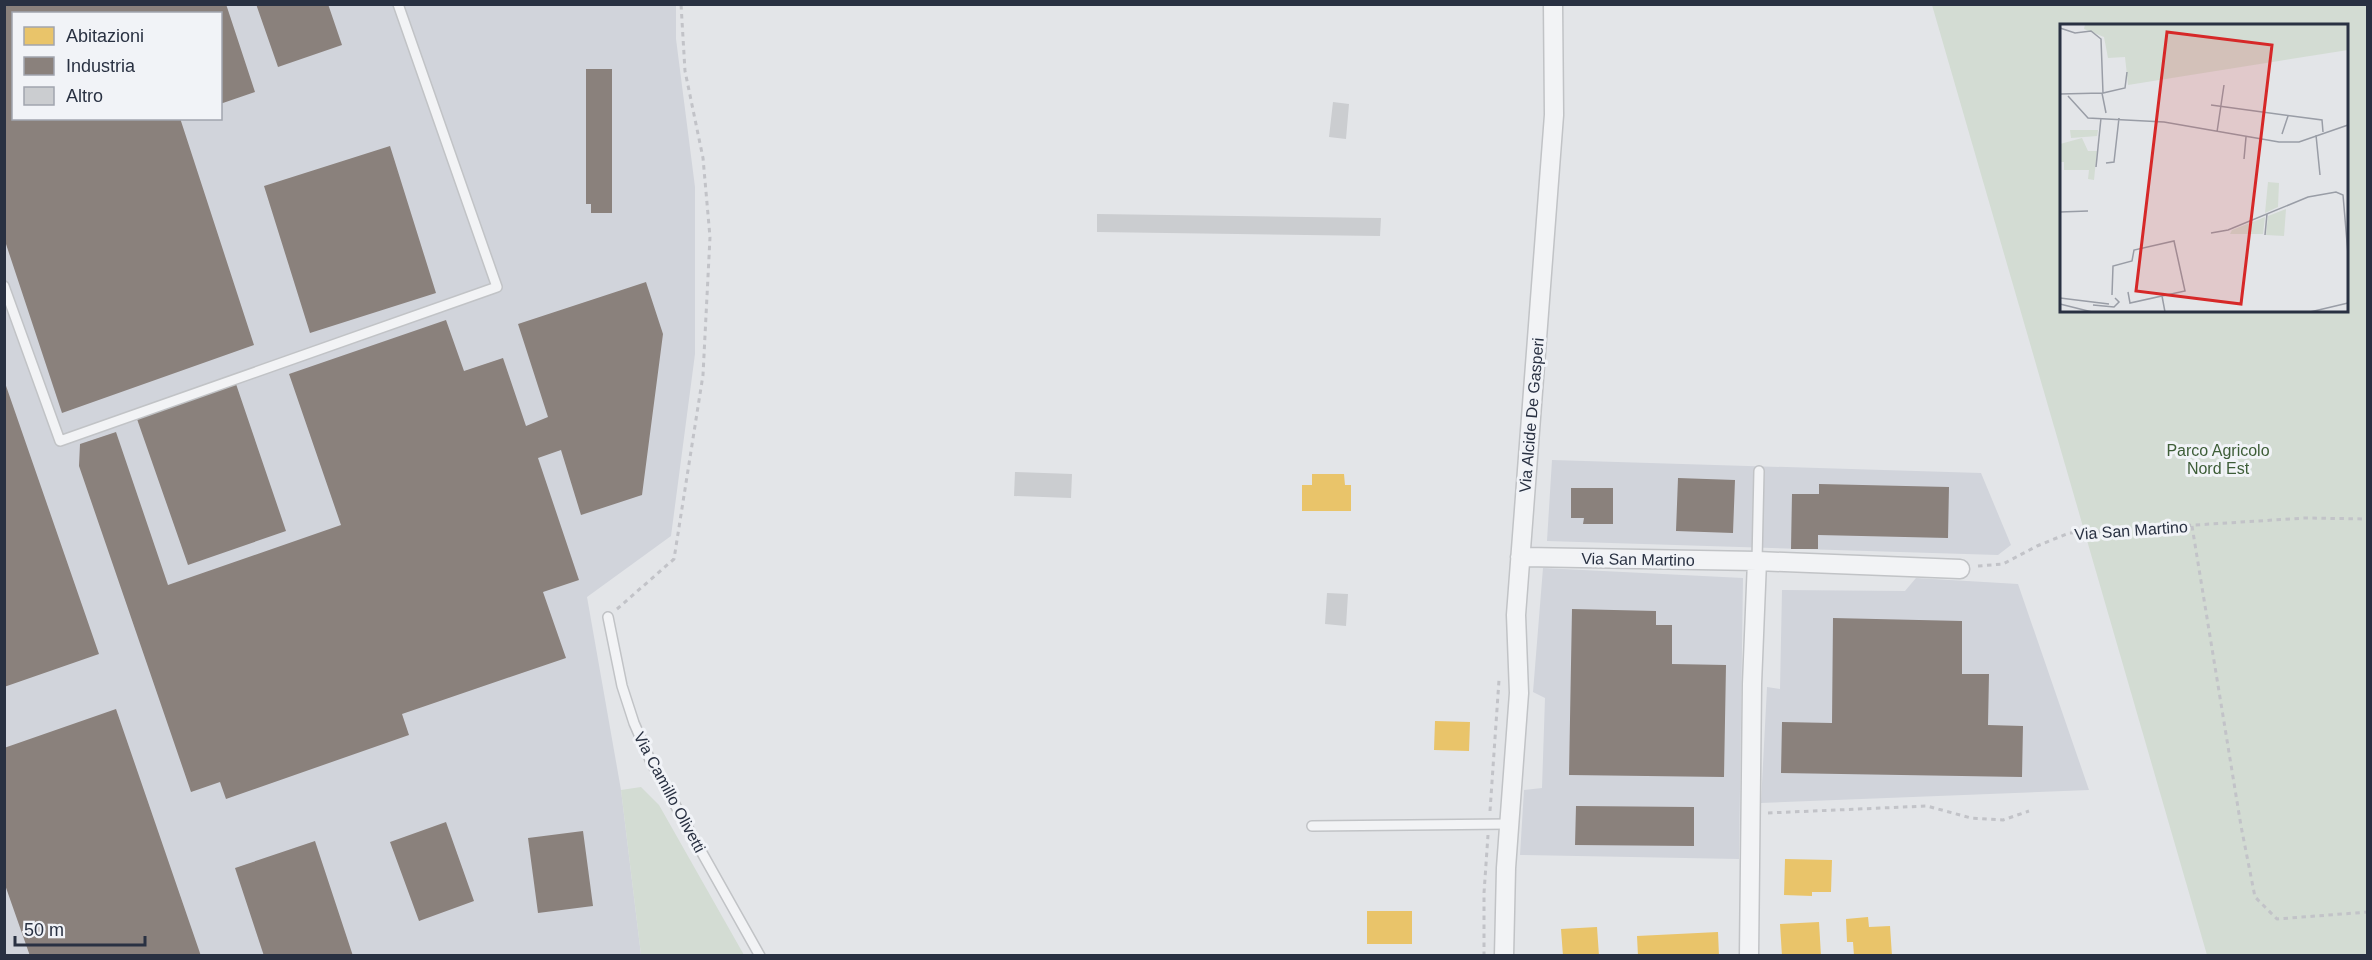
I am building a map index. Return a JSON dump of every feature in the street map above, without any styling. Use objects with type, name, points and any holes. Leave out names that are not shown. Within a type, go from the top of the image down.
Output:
[{"type":"street","name":"Via Alcide De Gasperi","points":[[1504,956],[1503,922],[1519,693],[1516,615],[1554,115],[1553,4]]},
{"type":"street","name":"Via San Martino","points":[[1520,557],[1757,561],[1960,569]]},
{"type":"street","points":[[1749,956],[1757,561]]},
{"type":"lane","points":[[4,286],[60,441],[497,287],[398,4]]},
{"type":"lane","points":[[1757,561],[1759,471]]},
{"type":"lane","name":"Via Camillo Olivetti","points":[[608,617],[622,686],[634,723],[651,762],[760,956]]},
{"type":"lane","points":[[1312,826],[1509,825]]},
{"type":"path","points":[[608,617],[674,559],[703,375],[710,237],[703,158],[685,71],[681,4]]},
{"type":"path","name":"Via San Martino","points":[[1960,569],[2003,564],[2037,546],[2069,533],[2305,518],[2367,519]]},
{"type":"path","points":[[2192,526],[2241,826],[2255,897],[2277,919],[2367,912]]},
{"type":"path","points":[[1751,813],[1927,806],[1971,818],[2003,820],[2029,811]]},
{"type":"shaded area","points":[[5,5],[676,5],[676,39],[695,187],[695,354],[671,536],[587,597],[621,790],[641,955],[5,956]]},
{"type":"shaded area","points":[[1552,460],[1981,473],[2011,545],[1998,555],[1547,541]]},
{"type":"shaded area","points":[[1543,568],[1743,578],[1739,859],[1520,855],[1524,790],[1542,788],[1545,698],[1533,692]]},
{"type":"shaded area","points":[[1916,578],[2018,584],[2089,790],[1761,803],[1767,687],[1780,689],[1782,590],[1905,591]]},
{"type":"green space","name":"Parco Agricolo Nord Est","points":[[1932,5],[2367,5],[2367,955],[2207,955]]},
{"type":"green space","points":[[641,787],[659,805],[744,955],[641,955],[621,790]]},
{"type":"building: Abitazioni","points":[[1312,474],[1344,474],[1345,485],[1351,485],[1351,511],[1302,511],[1302,485],[1312,485]]},
{"type":"building: Abitazioni","points":[[1435,721],[1470,722],[1469,751],[1434,750]]},
{"type":"building: Abitazioni","points":[[1785,859],[1832,860],[1831,892],[1812,892],[1812,896],[1784,895]]},
{"type":"building: Abitazioni","points":[[1367,911],[1412,911],[1412,944],[1367,944]]},
{"type":"building: Abitazioni","points":[[1868,917],[1869,927],[1890,926],[1892,956],[1854,956],[1853,942],[1847,942],[1846,919]]},
{"type":"building: Abitazioni","points":[[1819,922],[1821,956],[1782,956],[1780,924]]},
{"type":"building: Abitazioni","points":[[1597,927],[1599,956],[1563,956],[1561,929]]},
{"type":"building: Abitazioni","points":[[1718,932],[1719,956],[1638,956],[1637,936]]},
{"type":"building: Industria","points":[[4,4],[226,4],[255,92],[222,103],[222,12],[12,12],[12,120],[181,120],[254,345],[62,413],[4,238]]},
{"type":"building: Industria","points":[[256,4],[328,4],[342,45],[278,67]]},
{"type":"building: Industria","points":[[586,69],[612,69],[612,213],[591,213],[591,204],[586,204]]},
{"type":"building: Industria","points":[[390,146],[436,293],[310,333],[264,186]]},
{"type":"building: Industria","points":[[646,282],[663,334],[642,495],[581,515],[561,450],[538,458],[579,580],[543,592],[566,658],[402,714],[409,735],[226,799],[220,782],[191,792],[79,466],[80,444],[116,432],[168,585],[341,525],[289,374],[446,320],[464,371],[503,358],[526,426],[548,417],[518,324]]},
{"type":"building: Industria","points":[[4,380],[99,654],[4,687]]},
{"type":"building: Industria","points":[[236,384],[286,531],[188,565],[137,419]]},
{"type":"building: Industria","points":[[1678,478],[1735,480],[1733,533],[1676,531]]},
{"type":"building: Industria","points":[[1819,484],[1949,487],[1948,538],[1818,535],[1818,549],[1791,549],[1792,494],[1819,494]]},
{"type":"building: Industria","points":[[1571,488],[1613,488],[1613,524],[1583,524],[1584,518],[1571,518]]},
{"type":"building: Industria","points":[[1572,609],[1656,611],[1656,625],[1672,625],[1672,664],[1726,665],[1724,777],[1569,775]]},
{"type":"building: Industria","points":[[1833,618],[1962,621],[1962,674],[1989,674],[1988,725],[2023,726],[2022,777],[1781,773],[1782,722],[1832,723]]},
{"type":"building: Industria","points":[[116,709],[201,956],[30,956],[4,882],[4,748]]},
{"type":"building: Industria","points":[[1576,806],[1694,807],[1694,846],[1575,845]]},
{"type":"building: Industria","points":[[446,822],[474,901],[419,921],[390,842]]},
{"type":"building: Industria","points":[[583,831],[593,906],[538,913],[528,838]]},
{"type":"building: Industria","points":[[315,841],[353,956],[264,956],[235,868]]},
{"type":"building: Altro","points":[[1333,102],[1349,104],[1346,139],[1329,137]]},
{"type":"building: Altro","points":[[1097,214],[1381,218],[1380,236],[1097,232]]},
{"type":"building: Altro","points":[[1015,472],[1072,474],[1071,498],[1014,496]]},
{"type":"building: Altro","points":[[1327,593],[1348,594],[1346,626],[1325,624]]}]
